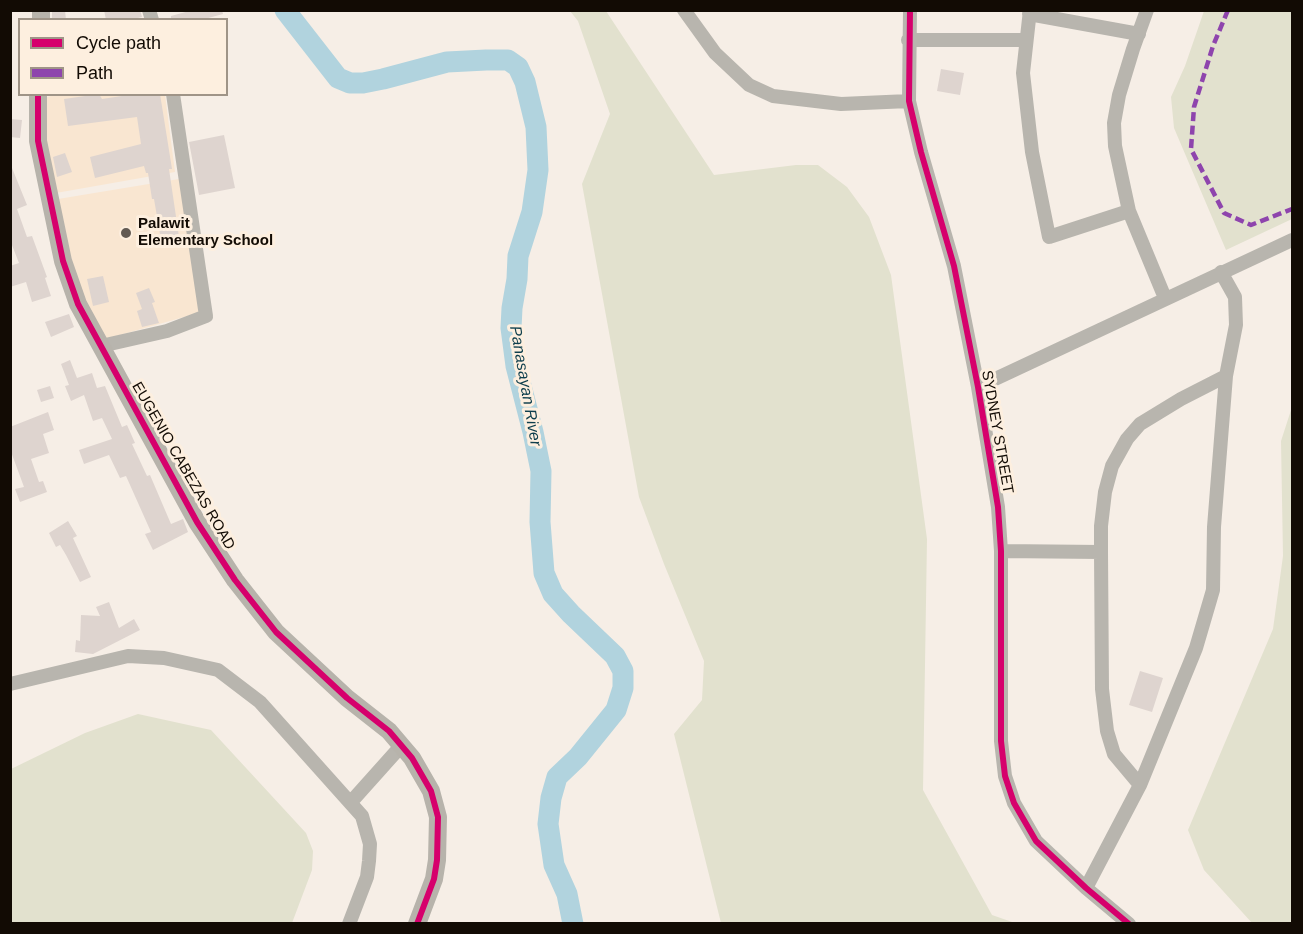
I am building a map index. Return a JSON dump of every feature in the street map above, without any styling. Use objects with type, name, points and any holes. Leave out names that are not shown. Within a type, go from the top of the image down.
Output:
[{"type":"street","points":[[684,10],[715,53],[749,84],[773,96],[841,104],[909,101]]},
{"type":"street","name":"SYDNEY STREET","points":[[909,10],[909,101],[921,152],[954,266],[978,387],[998,507],[1001,551],[1001,741],[1005,776],[1014,803],[1036,841],[1129,924]]},
{"type":"street","points":[[1147,10],[1119,95],[1114,123],[1115,146],[1129,212],[1165,298]]},
{"type":"street","points":[[1129,212],[1050,237],[1032,152],[1023,73],[1029,12],[1139,34]]},
{"type":"street","points":[[908,40],[1026,40]]},
{"type":"street","name":"EUGENIO CABEZAS ROAD","points":[[38,96],[38,141],[63,261],[78,304],[197,522],[235,580],[276,632],[347,698],[389,731],[412,758],[431,791],[438,817],[439,837],[434,879],[417,924]]},
{"type":"street","points":[[101,346],[166,331],[206,316],[173,96]]},
{"type":"street","points":[[978,387],[1293,240]]},
{"type":"street","points":[[1086,888],[1140,785],[1196,648],[1213,590],[1214,526],[1226,376],[1236,325],[1235,297],[1221,272]]},
{"type":"street","points":[[1140,785],[1114,754],[1107,731],[1102,689],[1101,526],[1105,492],[1112,466],[1127,439],[1140,424],[1180,399],[1226,376]]},
{"type":"street","points":[[1001,551],[1101,552]]},
{"type":"street","points":[[12,679],[128,656],[164,658],[218,670],[260,702],[362,816],[370,844],[367,877],[349,924]]},
{"type":"street","points":[[351,802],[402,745]]},
{"type":"shaded area","points":[[51,96],[165,96],[175,172],[56,193],[39,99]]},
{"type":"shaded area","name":"Palawit Elementary School","points":[[179,179],[202,312],[102,340],[70,266],[58,199]]},
{"type":"green space","points":[[570,11],[606,11],[714,175],[796,165],[818,165],[847,187],[869,217],[891,275],[927,539],[923,790],[992,915],[1015,923],[721,923],[674,734],[702,700],[704,661],[639,497],[582,184],[610,114],[578,21]]},
{"type":"green space","points":[[1204,11],[1292,11],[1292,219],[1226,250],[1174,128],[1171,97],[1185,66]]},
{"type":"green space","points":[[1292,407],[1292,923],[1252,923],[1204,870],[1188,830],[1273,629],[1283,556],[1281,441]]},
{"type":"green space","points":[[138,714],[211,730],[306,833],[313,851],[312,870],[292,923],[11,923],[11,769],[85,733]]},
{"type":"building","points":[[52,10],[65,10],[66,18],[52,18]]},
{"type":"building","points":[[104,10],[140,10],[142,17],[138,18],[106,18]]},
{"type":"building","points":[[193,10],[222,10],[223,14],[208,18],[171,18],[171,16]]},
{"type":"building","points":[[941,69],[964,73],[960,95],[937,91]]},
{"type":"building","points":[[85,96],[100,96],[102,99],[122,96],[160,96],[172,169],[169,169],[179,237],[161,240],[154,199],[152,199],[148,173],[144,166],[95,178],[90,157],[141,144],[137,117],[68,126],[64,99]]},
{"type":"building","points":[[10,119],[22,120],[20,138],[10,137]]},
{"type":"building","points":[[224,135],[235,188],[199,195],[189,142]]},
{"type":"building","points":[[65,153],[72,172],[57,177],[53,157]]},
{"type":"building","points":[[10,163],[27,205],[17,209],[27,237],[32,236],[47,277],[45,278],[51,296],[32,302],[26,282],[10,287],[10,266],[19,263],[10,240]]},
{"type":"building","points":[[103,276],[109,302],[93,306],[87,279]]},
{"type":"building","points":[[149,288],[155,302],[152,303],[159,323],[142,327],[137,311],[142,309],[136,293]]},
{"type":"building","points":[[69,314],[74,327],[51,337],[45,322]]},
{"type":"building","points":[[70,360],[77,378],[92,373],[97,388],[105,386],[122,427],[127,425],[135,443],[132,444],[147,476],[150,475],[171,524],[183,519],[188,532],[153,550],[145,534],[151,532],[126,476],[120,478],[109,455],[84,464],[79,450],[112,439],[102,418],[93,421],[84,395],[71,401],[65,386],[69,385],[61,364]]},
{"type":"building","points":[[50,386],[54,398],[41,402],[37,390]]},
{"type":"building","points":[[48,412],[54,430],[43,434],[49,453],[31,459],[39,482],[43,481],[47,492],[20,502],[15,489],[24,487],[10,449],[10,427]]},
{"type":"building","points":[[68,521],[77,536],[73,538],[91,577],[80,582],[60,545],[56,547],[49,533]]},
{"type":"building","points":[[109,602],[119,628],[134,619],[140,630],[93,654],[75,652],[76,640],[80,641],[81,615],[100,616],[96,607]]},
{"type":"building","points":[[1140,671],[1163,678],[1152,712],[1129,705]]},
{"type":"waterway","name":"Panasayan River","points":[[285,10],[338,78],[350,83],[383,79],[447,62],[486,60],[508,60],[518,67],[525,82],[536,127],[538,170],[532,212],[518,256],[511,328],[516,366],[541,471],[540,522],[544,573],[553,594],[615,656],[623,671],[623,688],[616,710],[578,757],[557,777],[551,798],[548,824],[554,865],[567,894],[573,924]]},
{"type":"marked path","points":[[1228,10],[1213,46],[1194,107],[1191,149],[1224,213],[1251,225],[1292,209]]},
{"type":"cycle path","points":[[910,10],[909,101],[921,152],[954,266],[978,387],[998,507],[1001,551],[1001,741],[1005,776],[1014,803],[1036,841],[1129,924]]},
{"type":"cycle path","points":[[38,96],[38,141],[63,261],[78,304],[197,522],[235,580],[276,632],[347,698],[389,731],[412,758],[431,791],[438,817],[437,860],[434,879],[417,924]]},
{"type":"place","name":"Palawit Elementary School","points":[[126,233]]}]
